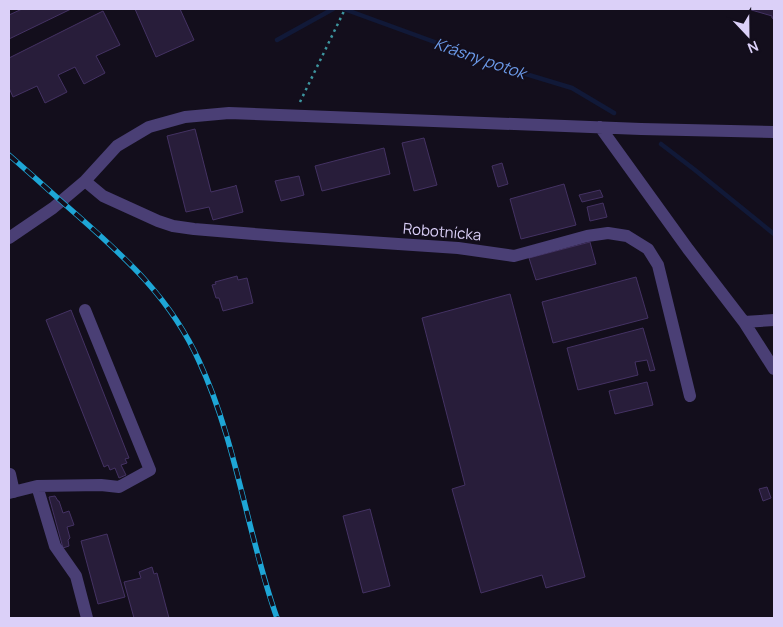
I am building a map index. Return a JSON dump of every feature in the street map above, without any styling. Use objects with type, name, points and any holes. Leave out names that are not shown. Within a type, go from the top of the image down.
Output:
[{"type":"street","points":[[9,238],[53,208],[85,180],[117,146],[149,127],[185,117],[229,113],[774,132]]},
{"type":"street","points":[[600,127],[688,249],[744,322],[774,369]]},
{"type":"street","name":"Robotnícka","points":[[85,180],[103,196],[158,221],[173,226],[194,229],[458,248],[514,256],[587,236],[608,233],[627,236],[648,249],[658,265],[690,396]]},
{"type":"street","points":[[10,474],[12,492],[36,486],[101,485],[119,487],[150,470],[85,310]]},
{"type":"street","points":[[744,322],[774,320]]},
{"type":"street","points":[[36,486],[55,546],[76,576],[87,618]]},
{"type":"path","points":[[294,115],[345,9]]},
{"type":"building","points":[[22,9],[71,9],[9,39],[9,15]]},
{"type":"building","points":[[135,9],[180,9],[194,40],[156,57]]},
{"type":"building","points":[[748,9],[774,9],[774,19],[772,16]]},
{"type":"building","points":[[103,11],[120,45],[96,56],[105,73],[84,84],[75,67],[58,75],[67,92],[45,103],[37,86],[13,97],[9,88],[9,58]]},
{"type":"building","points":[[195,129],[211,192],[236,185],[243,212],[213,220],[209,207],[186,212],[167,136]]},
{"type":"building","points":[[424,138],[437,185],[414,191],[402,143]]},
{"type":"building","points":[[384,148],[390,174],[322,191],[315,166]]},
{"type":"building","points":[[502,163],[508,184],[498,187],[492,166]]},
{"type":"building","points":[[299,176],[304,195],[281,201],[275,181]]},
{"type":"building","points":[[564,184],[576,225],[521,239],[510,199]]},
{"type":"building","points":[[600,190],[603,197],[582,202],[579,195]]},
{"type":"building","points":[[603,203],[607,217],[590,221],[587,207]]},
{"type":"building","points":[[590,242],[596,264],[536,280],[529,258]]},
{"type":"building","points":[[237,276],[238,280],[247,278],[253,303],[223,311],[212,285],[216,284],[215,282]]},
{"type":"building","points":[[636,277],[648,318],[553,343],[542,302]]},
{"type":"building","points":[[510,294],[585,577],[546,588],[542,575],[481,593],[452,489],[465,485],[422,318]]},
{"type":"building","points":[[71,310],[129,458],[125,459],[127,463],[121,465],[126,475],[119,478],[115,468],[110,470],[108,465],[104,467],[46,320]]},
{"type":"building","points":[[643,328],[655,370],[650,371],[647,360],[635,362],[638,375],[578,390],[567,348]]},
{"type":"building","points":[[647,382],[653,405],[615,414],[609,391]]},
{"type":"building","points":[[767,487],[771,498],[763,501],[759,489]]},
{"type":"building","points":[[55,496],[63,513],[69,511],[74,525],[67,527],[70,538],[68,540],[69,546],[63,548],[49,497]]},
{"type":"building","points":[[370,509],[390,586],[363,593],[343,516]]},
{"type":"building","points":[[107,534],[125,597],[98,604],[81,541]]},
{"type":"building","points":[[152,567],[154,574],[157,573],[169,618],[134,618],[124,582],[141,578],[139,572]]},
{"type":"waterway","name":"Krásny potok","points":[[277,40],[333,9]]},
{"type":"waterway","name":"Krásny potok","points":[[344,9],[506,68],[572,88],[614,113]]},
{"type":"waterway","name":"Krásny potok","points":[[661,144],[774,234]]},
{"type":"railway","points":[[9,155],[130,264],[161,299],[188,339],[212,392],[223,424],[277,618]]}]
